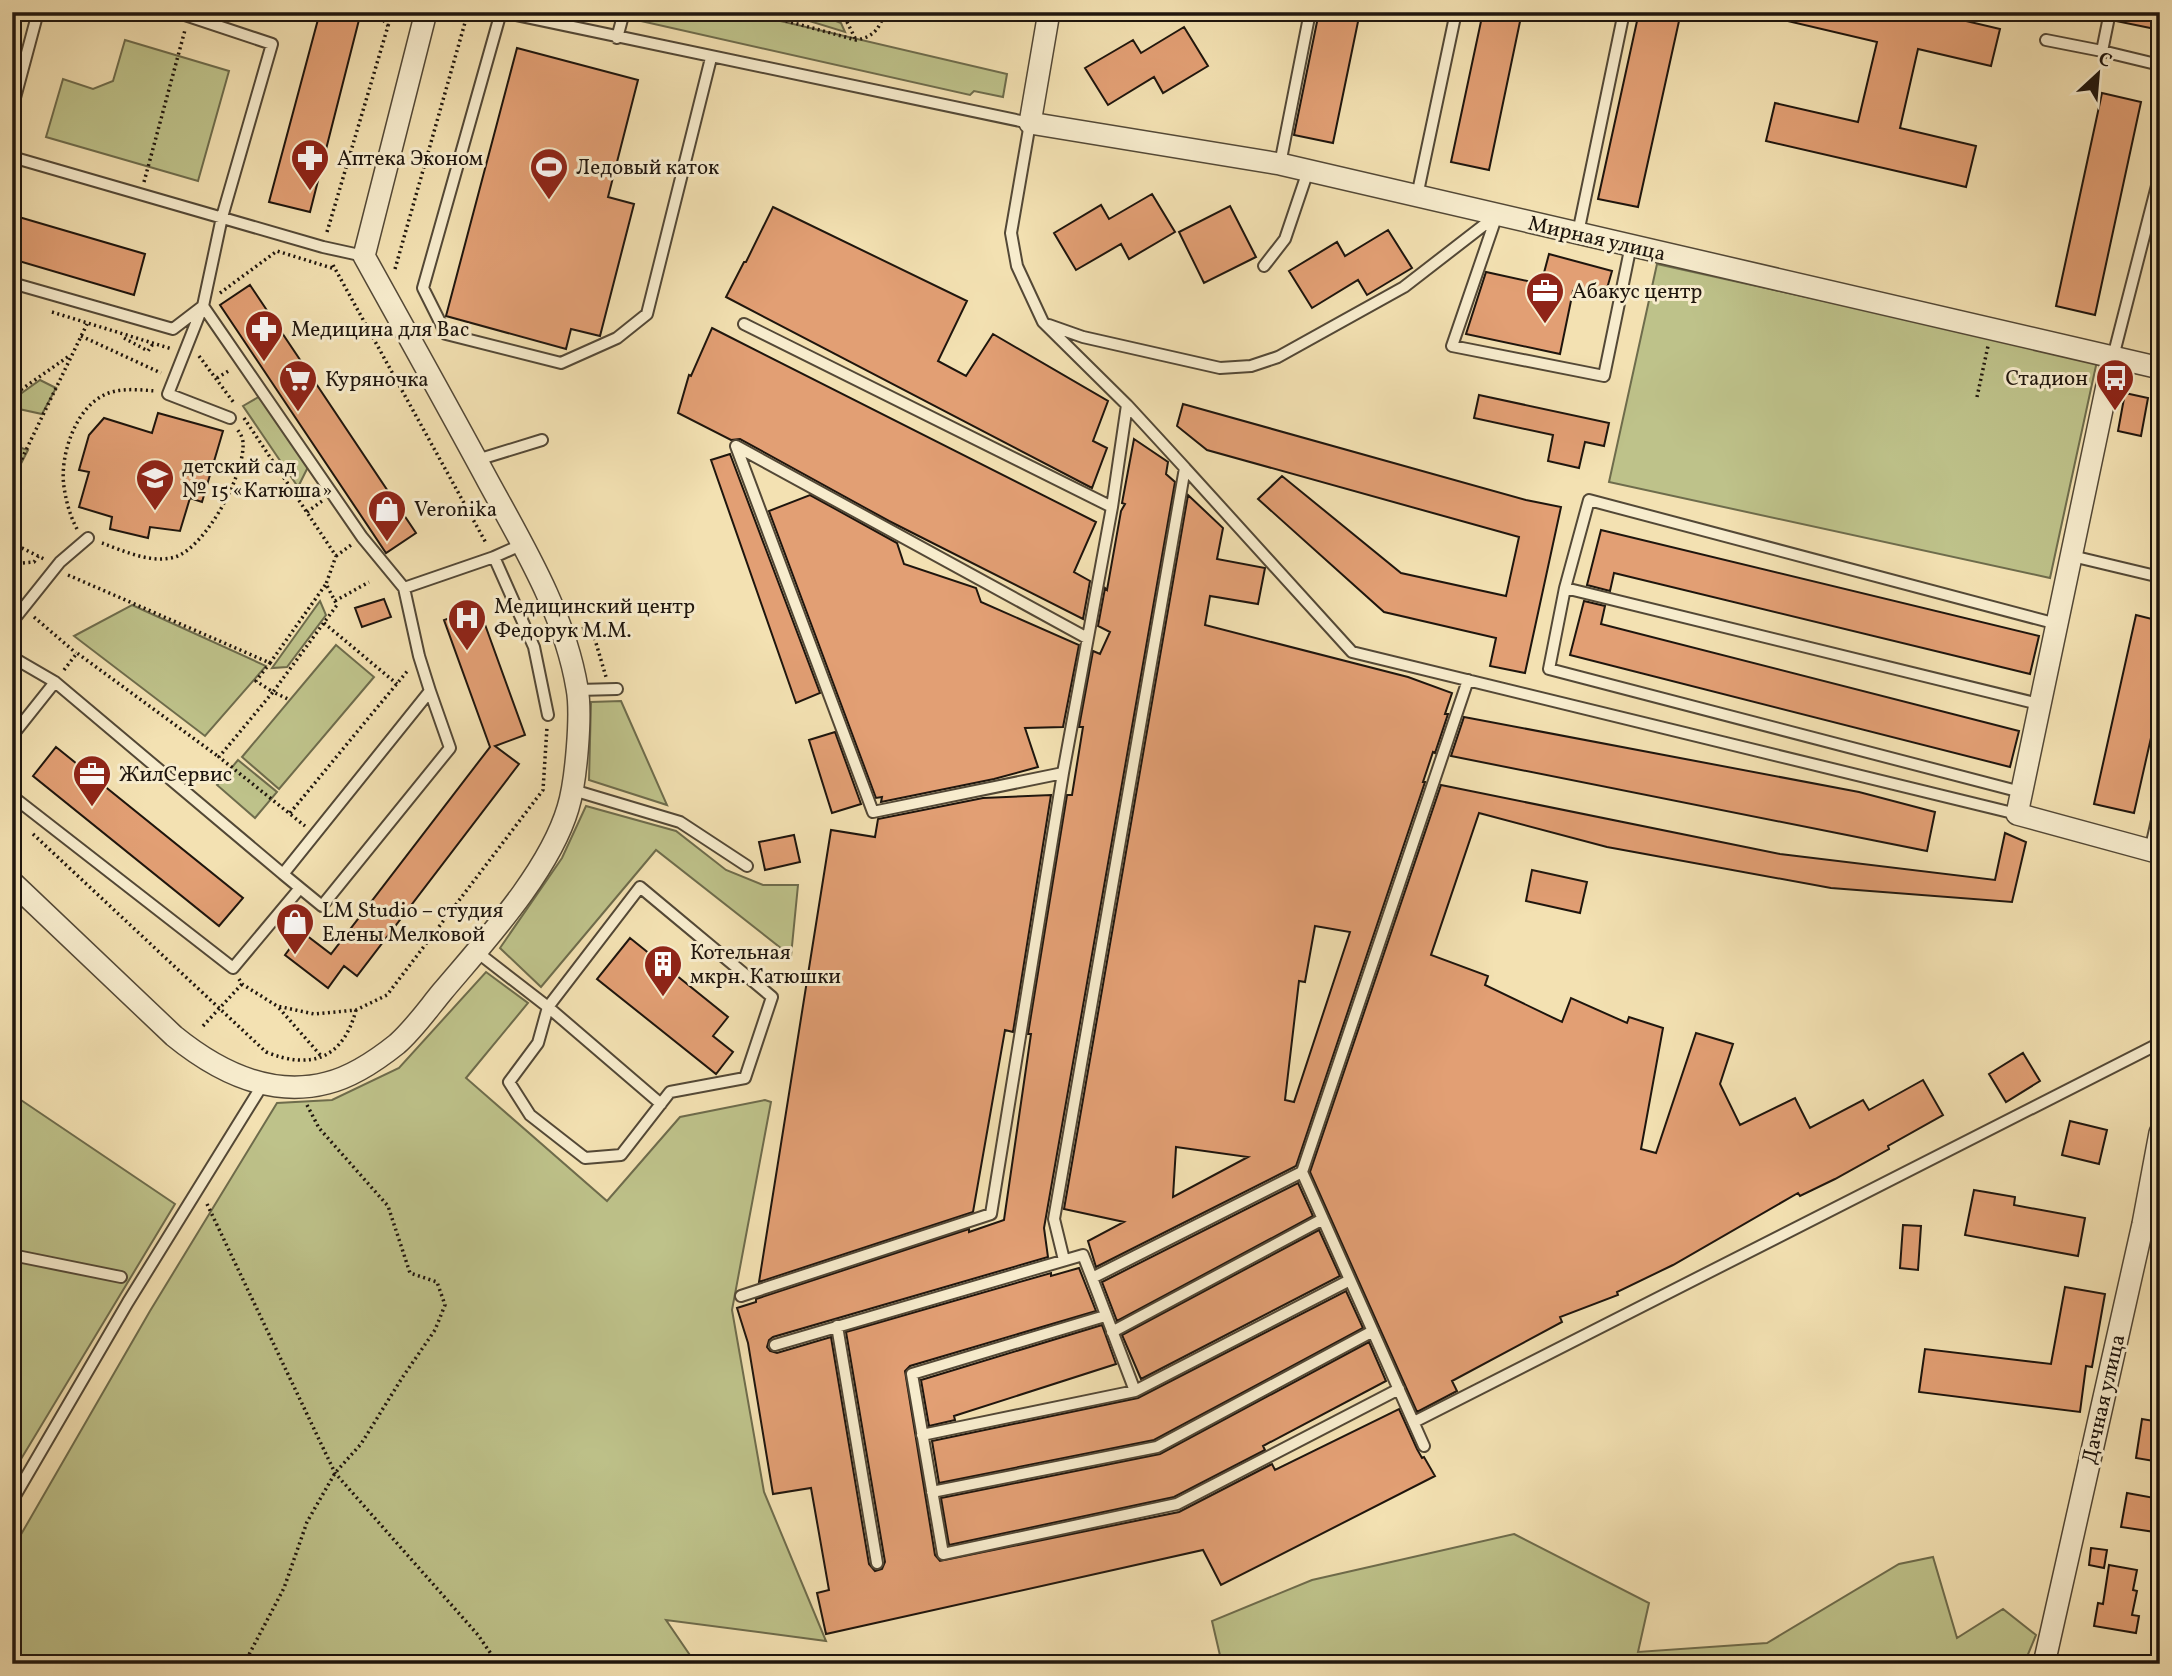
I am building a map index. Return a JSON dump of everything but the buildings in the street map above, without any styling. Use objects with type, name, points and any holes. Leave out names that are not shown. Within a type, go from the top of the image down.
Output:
[{"type":"street","points":[[12,882],[174,1036],[203,1059],[263,1084],[298,1087],[328,1083],[370,1064],[400,1041],[477,952],[533,878],[568,810],[577,751],[578,690],[564,635],[523,544],[364,256],[426,12]]},
{"type":"street","points":[[1030,123],[1049,12]]},
{"type":"street","name":"Мирная улица","points":[[1030,123],[1280,164],[2160,368]]},
{"type":"street","points":[[2113,357],[2017,814],[2155,852]]},
{"type":"street","name":"Дачная улица","points":[[2044,1664],[2143,1224],[2160,1133]]},
{"type":"lane","points":[[12,109],[38,12]]},
{"type":"lane","points":[[176,12],[272,44],[222,217],[203,306],[168,394],[230,418]]},
{"type":"lane","points":[[711,58],[647,314],[617,338],[561,363],[446,334],[423,288],[502,12],[1030,123],[1011,233],[1017,266],[1043,322],[1127,405],[1352,652],[2017,814]]},
{"type":"lane","points":[[617,38],[624,12]]},
{"type":"lane","points":[[1280,164],[1310,12]]},
{"type":"lane","points":[[1417,196],[1456,12]]},
{"type":"lane","points":[[1578,233],[1624,12]]},
{"type":"lane","points":[[2102,51],[2110,12]]},
{"type":"lane","points":[[2046,40],[2160,65]]},
{"type":"lane","points":[[12,157],[323,247],[364,256]]},
{"type":"lane","points":[[1264,266],[1285,239],[1308,171]]},
{"type":"lane","points":[[2113,357],[2160,174]]},
{"type":"lane","points":[[1043,322],[1083,337],[1220,368],[1251,366],[1278,357],[1404,286],[1497,215]]},
{"type":"lane","points":[[1497,215],[1452,346],[1604,376],[1631,245]]},
{"type":"lane","points":[[12,283],[173,329],[203,306]]},
{"type":"lane","points":[[12,657],[55,682],[322,906],[450,748],[419,656],[404,588],[362,537],[203,306]]},
{"type":"lane","points":[[744,324],[1112,507]]},
{"type":"lane","points":[[741,1296],[991,1214],[1063,773],[1112,507],[1127,405]]},
{"type":"lane","points":[[477,460],[541,440]]},
{"type":"lane","points":[[1063,773],[873,812],[736,446],[1087,638]]},
{"type":"lane","points":[[1065,1260],[1054,1219],[1185,468]]},
{"type":"lane","points":[[2021,792],[1549,669],[1565,588],[1589,500],[2057,624]]},
{"type":"lane","points":[[12,622],[57,568],[88,538]]},
{"type":"lane","points":[[404,588],[494,557],[523,544]]},
{"type":"lane","points":[[2072,556],[2160,578]]},
{"type":"lane","points":[[494,557],[534,647],[548,715]]},
{"type":"lane","points":[[1565,588],[2039,705]]},
{"type":"lane","points":[[1424,1446],[1302,1172],[1468,680]]},
{"type":"lane","points":[[12,736],[55,682]]},
{"type":"lane","points":[[578,690],[617,689]]},
{"type":"lane","points":[[283,874],[430,691]]},
{"type":"lane","points":[[573,790],[680,822],[747,866]]},
{"type":"lane","points":[[12,796],[233,968],[300,888]]},
{"type":"lane","points":[[2155,852],[2160,807]]},
{"type":"lane","points":[[640,887],[772,997],[745,1078],[670,1092],[621,1155],[585,1158],[530,1115],[509,1082],[538,1043],[548,1007],[640,887]]},
{"type":"lane","points":[[477,952],[548,1007],[660,1104]]},
{"type":"lane","points":[[1414,1422],[2160,1043]]},
{"type":"lane","points":[[12,1501],[199,1186],[263,1084]]},
{"type":"lane","points":[[1092,1278],[1302,1172]]},
{"type":"lane","points":[[1112,1332],[1323,1219]]},
{"type":"lane","points":[[12,1255],[121,1277]]},
{"type":"lane","points":[[775,1345],[1083,1255],[1135,1391]]},
{"type":"lane","points":[[922,1435],[1135,1391],[1350,1280]]},
{"type":"lane","points":[[1105,1315],[912,1374],[943,1554],[1177,1504],[1399,1389]]},
{"type":"lane","points":[[837,1326],[877,1563]]},
{"type":"lane","points":[[932,1492],[1157,1447],[1373,1331]]},
{"type":"path","points":[[377,12],[388,26]]},
{"type":"path","points":[[392,12],[323,247],[494,557]]},
{"type":"path","points":[[395,270],[468,12]]},
{"type":"path","points":[[754,12],[856,40],[866,39],[877,32],[885,12]]},
{"type":"path","points":[[823,12],[844,19],[850,17],[852,12]]},
{"type":"path","points":[[842,12],[856,40]]},
{"type":"path","points":[[141,194],[188,17]]},
{"type":"path","points":[[203,306],[277,251],[335,269]]},
{"type":"path","points":[[50,312],[153,344],[198,354],[217,378],[336,556],[326,584],[257,681],[290,700]]},
{"type":"path","points":[[12,478],[87,324]]},
{"type":"path","points":[[116,333],[148,351],[153,344]]},
{"type":"path","points":[[80,336],[174,379]]},
{"type":"path","points":[[1977,397],[1990,337]]},
{"type":"path","points":[[12,396],[71,354]]},
{"type":"path","points":[[168,394],[131,390],[110,392],[93,403],[79,419],[66,453],[63,486],[76,528],[88,538],[153,559],[175,557],[190,549],[219,511],[239,467],[243,440],[230,418]]},
{"type":"path","points":[[14,544],[39,555],[71,577],[270,663]]},
{"type":"path","points":[[14,544],[15,553],[22,563],[34,562],[39,555]]},
{"type":"path","points":[[335,601],[369,582]]},
{"type":"path","points":[[219,757],[273,692],[337,605],[326,584]]},
{"type":"path","points":[[25,608],[76,653],[219,757],[290,813],[419,656]]},
{"type":"path","points":[[324,623],[397,684]]},
{"type":"path","points":[[55,682],[76,653]]},
{"type":"path","points":[[277,1006],[314,1014],[356,1010],[387,995],[543,790],[548,715]]},
{"type":"path","points":[[32,833],[266,1052],[286,1060],[322,1058],[335,1050],[351,1028],[356,1010]]},
{"type":"path","points":[[233,968],[242,984],[277,1006],[322,1058]]},
{"type":"path","points":[[203,1026],[242,984]]},
{"type":"path","points":[[244,1664],[284,1588],[307,1522],[335,1473],[362,1444],[435,1330],[445,1305],[437,1282],[411,1273],[388,1206],[319,1128],[298,1087]]},
{"type":"path","points":[[199,1186],[335,1473],[478,1635],[498,1664]]},
{"type":"green space","points":[[634,12],[742,12],[1007,74],[1003,97],[974,91],[970,95],[632,19]]},
{"type":"green space","points":[[780,12],[813,12],[841,23],[845,32]]},
{"type":"green space","points":[[125,40],[229,71],[198,181],[46,137],[63,79],[93,89],[113,81]]},
{"type":"green space","points":[[1657,264],[2097,361],[2050,578],[1609,482]]},
{"type":"green space","points":[[40,380],[56,388],[42,414],[19,409],[12,403],[12,400]]},
{"type":"green space","points":[[262,395],[308,467],[298,487],[243,406]]},
{"type":"green space","points":[[12,445],[28,450],[12,481]]},
{"type":"green space","points":[[320,601],[326,615],[287,667],[272,668]]},
{"type":"green space","points":[[132,605],[266,666],[205,736],[74,636]]},
{"type":"green space","points":[[336,645],[374,677],[279,789],[242,757]]},
{"type":"green space","points":[[621,701],[667,805],[589,780],[591,702]]},
{"type":"green space","points":[[238,760],[277,792],[255,818],[217,785]]},
{"type":"green space","points":[[586,806],[676,831],[726,870],[763,885],[798,885],[791,956],[656,850],[541,987],[500,948],[562,858]]},
{"type":"green space","points":[[486,972],[528,1003],[466,1078],[607,1201],[680,1117],[765,1100],[771,1102],[732,1310],[764,1492],[826,1641],[666,1620],[696,1664],[12,1664],[12,1550],[150,1311],[277,1103],[332,1100],[399,1068]]},
{"type":"green space","points":[[12,1094],[175,1204],[12,1474]]},
{"type":"green space","points":[[1514,1534],[1649,1603],[1638,1652],[1767,1643],[1899,1564],[1933,1557],[1957,1638],[2003,1609],[2036,1635],[2024,1664],[1222,1664],[1212,1621],[1312,1580]]},
{"type":"place","name":"Аптека Эконом","points":[[310,192]]},
{"type":"place","name":"Ледовый каток","points":[[549,201]]},
{"type":"place","name":"Абакус центр","points":[[1545,325]]},
{"type":"place","name":"Медицина для Вас","points":[[264,363]]},
{"type":"place","name":"Стадион","points":[[2115,412]]},
{"type":"place","name":"Куряночка","points":[[298,413]]},
{"type":"place","name":"детский сад № 15 «Катюша»","points":[[155,512]]},
{"type":"place","name":"Veronika","points":[[387,543]]},
{"type":"place","name":"Медицинский центр Федорук М.М.","points":[[467,652]]},
{"type":"place","name":"ЖилСервис","points":[[92,808]]},
{"type":"place","name":"LM Studio – студия Елены Мелковой","points":[[295,956]]},
{"type":"place","name":"Котельная мкрн. Катюшки","points":[[663,998]]}]
